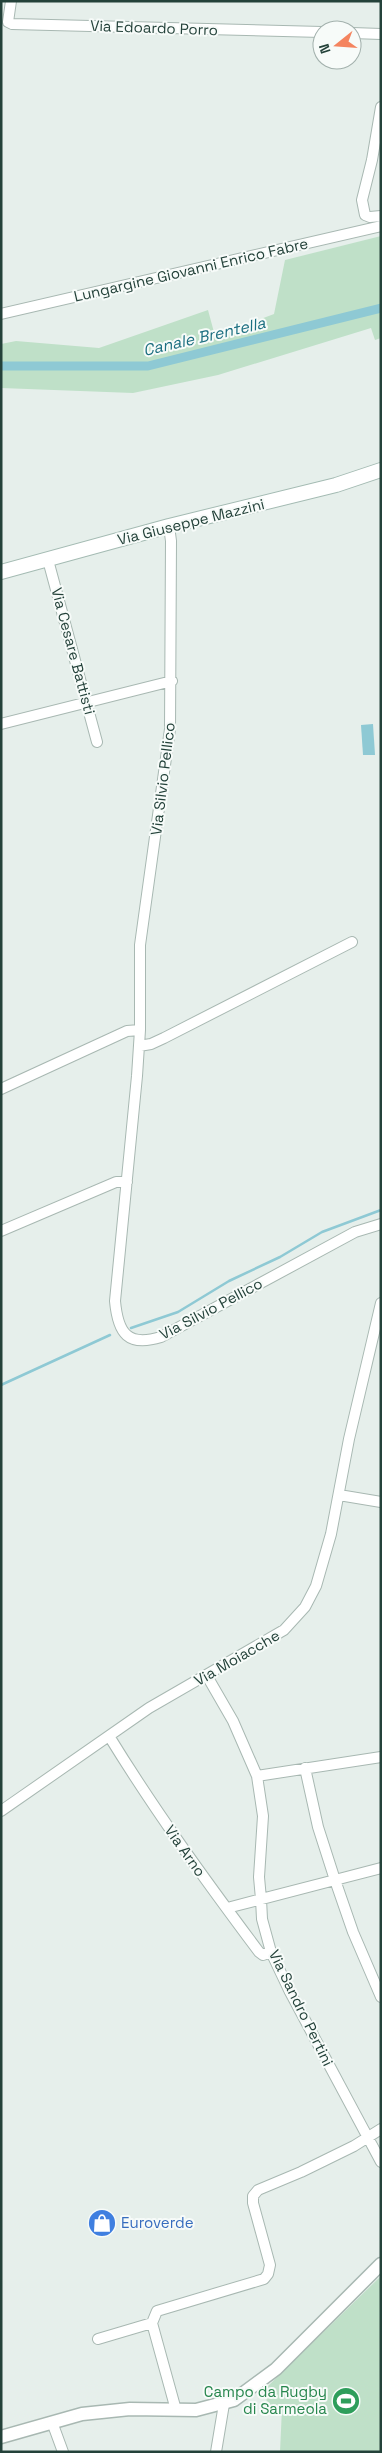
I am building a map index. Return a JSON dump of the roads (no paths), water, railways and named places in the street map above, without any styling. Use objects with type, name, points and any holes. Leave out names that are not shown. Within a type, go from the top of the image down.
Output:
[{"type":"main road","name":"Via Giuseppe Mazzini","points":[[1,572],[169,526],[298,494],[381,470]]},
{"type":"street","name":"Via Edoardo Porro","points":[[10,1],[7,18],[8,22],[12,24],[312,32]]},
{"type":"street","points":[[362,33],[381,34]]},
{"type":"street","points":[[381,107],[372,160],[362,200],[365,215],[370,217],[381,216]]},
{"type":"street","name":"Lungargine Giovanni Enrico Fabre","points":[[1,314],[381,226]]},
{"type":"street","name":"Via Silvio Pellico","points":[[169,526],[171,541],[172,681],[166,769],[140,954],[139,1046],[115,1301],[116,1317],[121,1330],[136,1341],[148,1341],[161,1337],[355,1232],[381,1224]]},
{"type":"street","name":"Via Cesare Battisti","points":[[48,560],[98,742]]},
{"type":"street","points":[[1,724],[172,681]]},
{"type":"street","points":[[139,1046],[151,1044],[164,1038],[352,942]]},
{"type":"street","points":[[1,1088],[126,1031],[140,1030]]},
{"type":"street","points":[[1,1231],[116,1182],[127,1182]]},
{"type":"street","name":"Via Moiacche","points":[[1,1811],[149,1708],[284,1630],[305,1607],[316,1586],[326,1556],[349,1439],[381,1303]]},
{"type":"street","points":[[339,1495],[381,1502]]},
{"type":"street","name":"Via Sandro Pertini","points":[[207,1676],[234,1720],[257,1776],[263,1816],[259,1877],[262,1919],[271,1952],[290,1992],[381,2162]]},
{"type":"street","name":"Via Arno","points":[[109,1736],[143,1792],[225,1908],[259,1952],[263,1955],[271,1952]]},
{"type":"street","points":[[257,1776],[381,1757]]},
{"type":"street","points":[[306,1768],[318,1827],[352,1932],[381,1997]]},
{"type":"street","points":[[232,1907],[381,1868]]},
{"type":"street","points":[[176,2410],[152,2322],[157,2312],[264,2279],[268,2274],[270,2265],[253,2203],[253,2196],[258,2190],[301,2172],[368,2138],[381,2129]]},
{"type":"street","points":[[1,2437],[103,2410],[196,2410],[224,2404],[249,2390],[276,2369],[381,2264]]},
{"type":"street","points":[[98,2339],[152,2322]]},
{"type":"street","points":[[216,2452],[224,2404]]},
{"type":"street","points":[[52,2422],[63,2452]]},
{"type":"water","points":[[373,724],[375,755],[363,755],[361,725]]},
{"type":"waterway","name":"Canale Brentella","points":[[1,366],[148,366],[381,308]]},
{"type":"waterway","points":[[131,1328],[178,1312],[229,1281],[280,1257],[322,1232],[381,1210]]},
{"type":"waterway","points":[[1,1385],[110,1335]]},
{"type":"place","name":"Euroverde","points":[[102,2223]]},
{"type":"place","name":"Campo da Rugby di Sarmeola","points":[[346,2401]]}]
